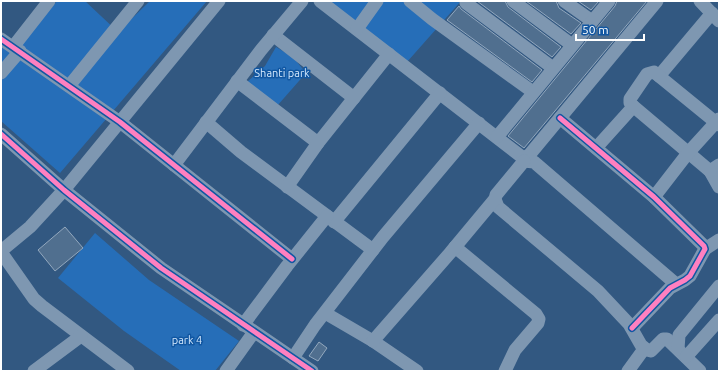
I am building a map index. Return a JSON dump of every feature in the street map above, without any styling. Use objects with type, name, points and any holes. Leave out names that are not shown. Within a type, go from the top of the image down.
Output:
[{"type":"street","points":[[1,73],[49,1]]},
{"type":"street","points":[[69,86],[138,1]]},
{"type":"street","points":[[128,371],[38,302],[1,251],[30,227],[64,190],[219,1]]},
{"type":"street","points":[[174,165],[237,81],[302,1]]},
{"type":"street","points":[[320,1],[479,123],[524,160],[534,162],[676,284]]},
{"type":"street","points":[[357,29],[377,1]]},
{"type":"street","points":[[410,1],[432,19],[533,92]]},
{"type":"street","points":[[513,1],[572,46]]},
{"type":"street","points":[[564,1],[592,21]]},
{"type":"street","points":[[496,137],[609,1]]},
{"type":"street","points":[[373,341],[495,199],[496,195],[524,160],[657,1]]},
{"type":"street","points":[[659,76],[715,17],[700,1]]},
{"type":"street","points":[[466,3],[553,68]]},
{"type":"street","points":[[274,35],[354,98]]},
{"type":"street","points":[[1,39],[120,122],[292,259]]},
{"type":"street","points":[[287,187],[318,143],[389,54]]},
{"type":"street","points":[[654,197],[688,153],[718,122],[654,72],[650,72],[647,74],[630,99],[630,103],[688,153],[715,168],[719,187]]},
{"type":"street","points":[[237,81],[318,143]]},
{"type":"street","points":[[226,371],[248,328],[292,259],[331,219],[440,93]]},
{"type":"street","points":[[596,148],[632,108],[632,106]]},
{"type":"street","points":[[560,118],[654,197],[700,242],[705,249]]},
{"type":"street","points":[[206,122],[240,152],[373,250]]},
{"type":"street","points":[[293,358],[383,237],[479,123]]},
{"type":"street","points":[[1,134],[64,190],[161,268],[312,371]]},
{"type":"street","points":[[495,199],[498,207],[598,291],[632,328],[635,336],[644,348],[651,351],[663,339],[667,339],[700,371]]},
{"type":"street","points":[[632,328],[667,291],[690,276],[705,249],[719,240]]},
{"type":"street","points":[[455,246],[536,314],[539,319],[535,328],[515,350],[508,370]]},
{"type":"street","points":[[682,353],[679,335],[719,286]]},
{"type":"street","points":[[325,313],[373,341],[417,371]]},
{"type":"street","points":[[682,353],[719,320]]},
{"type":"street","points":[[34,371],[81,336]]},
{"type":"street","points":[[628,371],[644,348]]},
{"type":"green space","points":[[57,1],[85,1],[118,32],[150,1],[207,1],[60,173],[1,121],[1,37],[19,47]]},
{"type":"green space","points":[[329,1],[404,1],[414,8],[420,1],[461,1],[407,62]]},
{"type":"green space","name":"Shanti park","points":[[276,47],[293,57],[306,73],[277,106],[247,82],[265,66]]},
{"type":"green space","name":"park 4","points":[[95,233],[149,280],[239,341],[215,371],[181,371],[124,331],[58,278]]},
{"type":"building","points":[[477,1],[505,1],[508,7],[561,47],[552,57]]},
{"type":"building","points":[[526,1],[556,1],[559,8],[581,23],[571,34]]},
{"type":"building","points":[[578,1],[599,1],[591,10]]},
{"type":"building","points":[[617,1],[647,1],[524,148],[508,136],[615,6]]},
{"type":"building","points":[[459,6],[542,70],[532,82],[447,20]]},
{"type":"building","points":[[65,227],[83,248],[55,271],[38,250]]},
{"type":"building","points":[[319,342],[327,348],[318,361],[309,356]]},
{"type":"cycle path","points":[[1,39],[120,122],[292,259]]},
{"type":"cycle path","points":[[560,118],[654,197],[704,246],[705,249],[690,276],[670,288],[632,328]]},
{"type":"cycle path","points":[[1,134],[64,190],[161,268],[312,371]]}]
